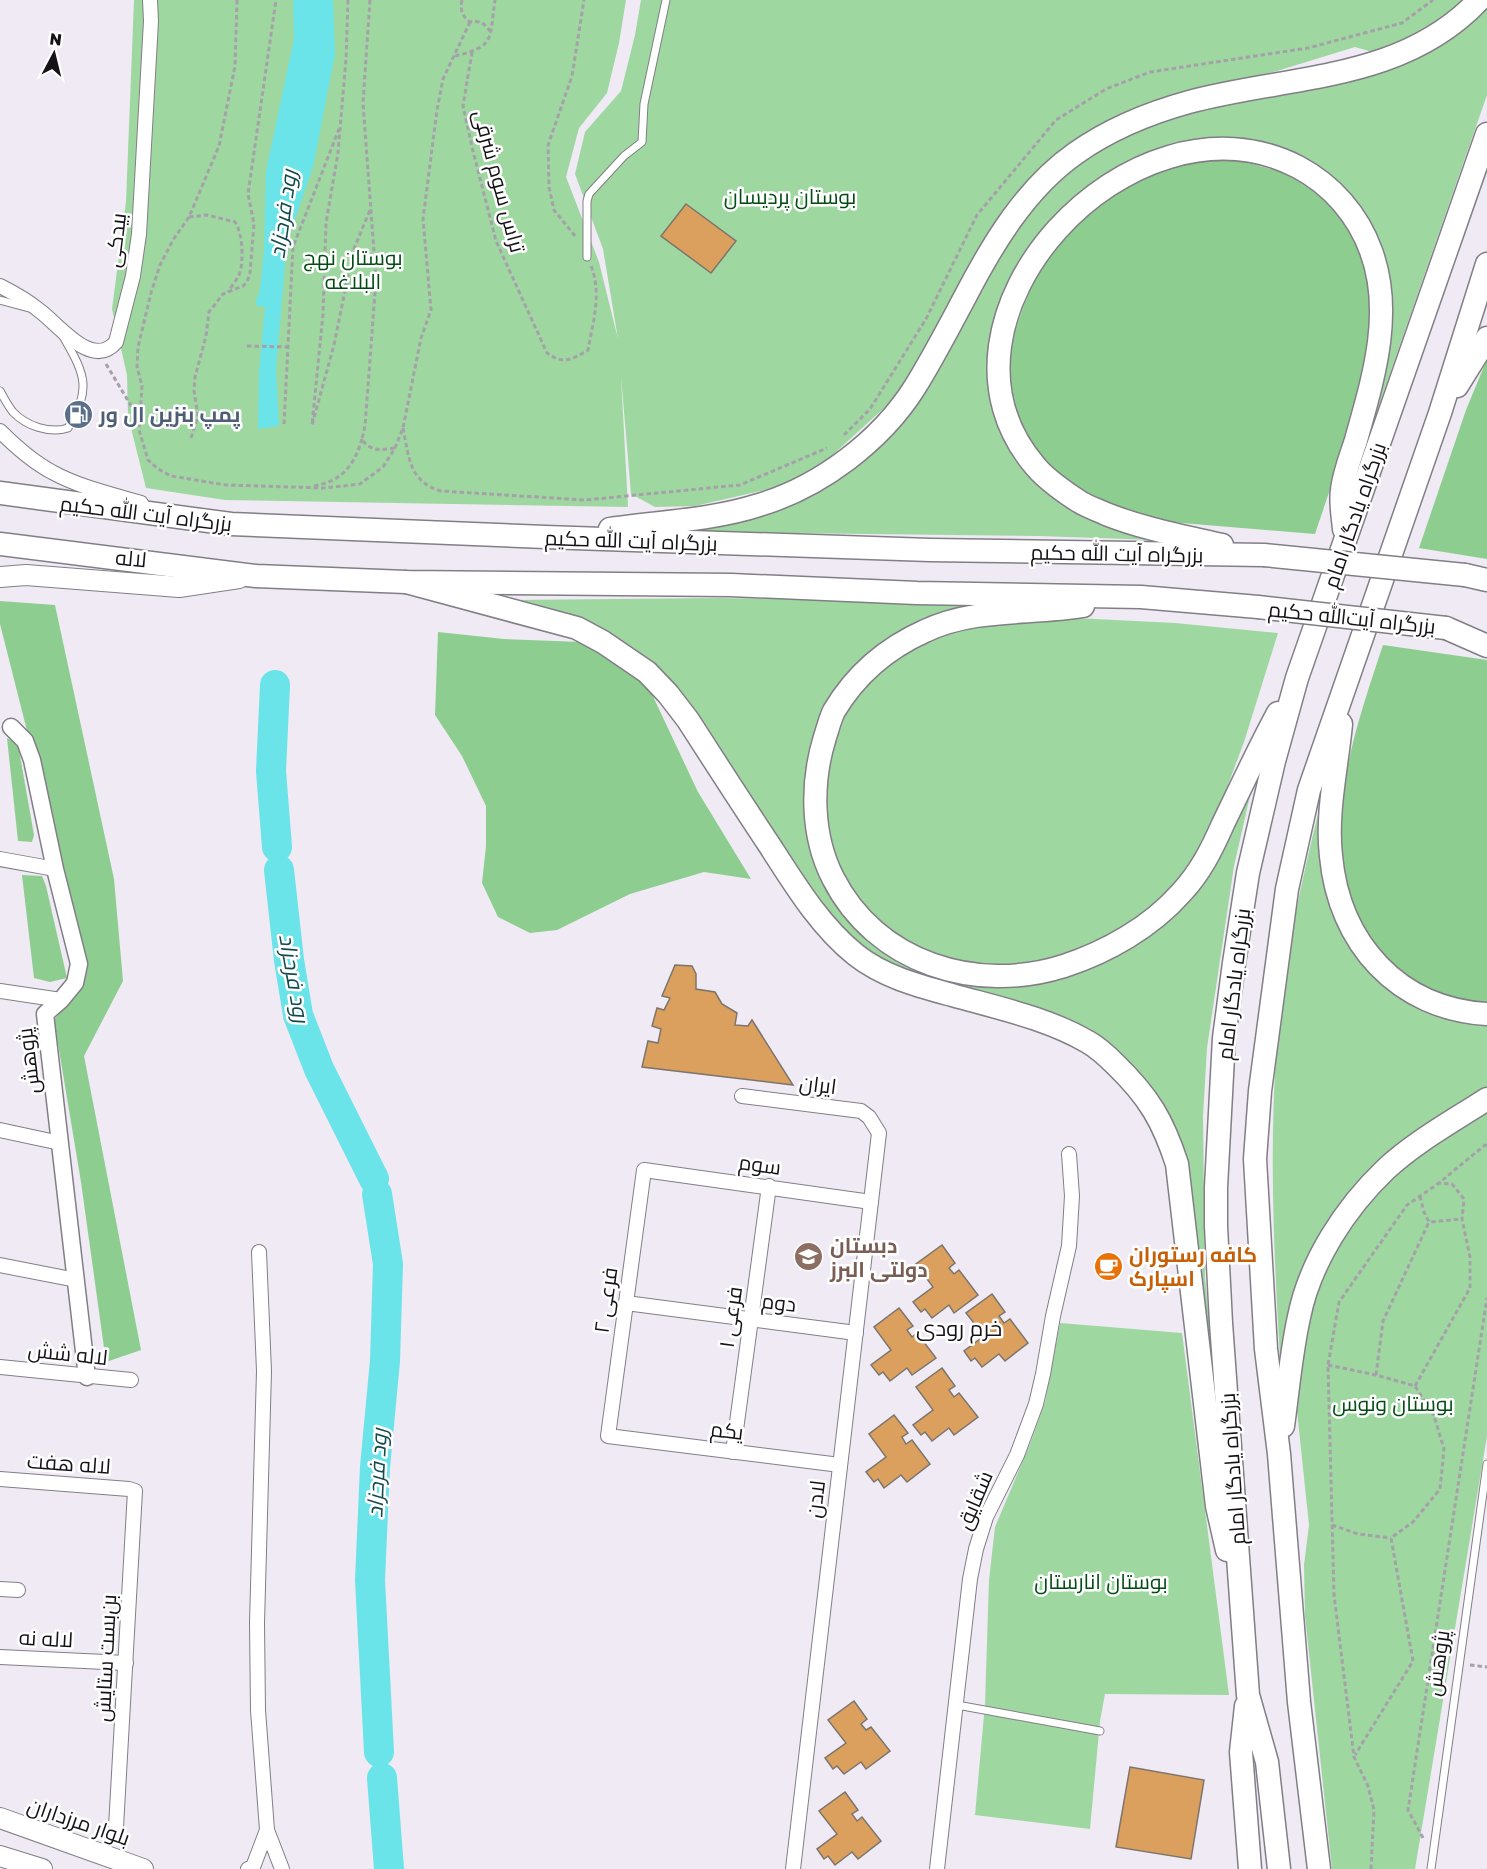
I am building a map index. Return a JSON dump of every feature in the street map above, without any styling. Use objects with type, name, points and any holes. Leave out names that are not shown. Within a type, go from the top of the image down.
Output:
[{"type":"highway","points":[[545,537],[740,510],[788,495],[822,477],[848,460],[874,436],[914,389],[997,240],[1049,173],[1077,152],[1110,131],[1150,114],[1189,102],[1356,70],[1383,60],[1437,34],[1479,0]]},
{"type":"highway","name":"بزرگراه یادگار امام","points":[[1279,1869],[1267,1762],[1248,1695],[1216,1226],[1219,1114],[1227,1016],[1248,873],[1274,761],[1297,678],[1487,134]]},
{"type":"highway","points":[[1345,540],[1342,489],[1374,375],[1382,322],[1382,301],[1372,252],[1360,225],[1347,207],[1326,185],[1306,171],[1258,152],[1233,148],[1198,150],[1163,158],[1103,189],[1077,208],[1043,247],[1025,273],[1006,319],[1001,341],[1000,390],[1007,415],[1018,442],[1037,469],[1082,504],[1132,524],[1264,555],[1480,577]]},
{"type":"highway","name":"بزرگراه یادگار امام","points":[[1319,1869],[1299,1702],[1279,1454],[1266,1349],[1257,1217],[1256,1130],[1275,974],[1296,843],[1309,790],[1440,413],[1487,264]]},
{"type":"highway","points":[[1440,413],[1487,338]]},
{"type":"highway","name":"بزرگراه آیت الله حکیم","points":[[0,494],[231,524],[930,550],[1264,555]]},
{"type":"highway","name":"بزرگراه آیت الله حکیم","points":[[0,544],[256,576],[406,582],[731,585],[917,593],[1141,597],[1258,607]]},
{"type":"highway","points":[[406,582],[577,628],[603,642],[647,672],[688,720],[805,900],[828,928],[857,956],[890,976],[919,987],[1018,1014],[1073,1034],[1091,1043],[1108,1057],[1144,1096],[1157,1114],[1167,1134],[1177,1164],[1217,1506],[1240,1604]]},
{"type":"highway","points":[[1141,597],[1056,611],[987,614],[955,620],[927,629],[898,644],[869,666],[853,684],[833,714],[821,751],[816,777],[816,815],[823,855],[833,879],[852,908],[877,933],[904,953],[933,966],[961,973],[995,977],[1050,970],[1083,960],[1112,946],[1138,929],[1181,893],[1213,848],[1261,744],[1297,678]]},
{"type":"highway","name":"بزرگراه آیت‌الله حکیم","points":[[1258,607],[1446,628]]},
{"type":"highway","points":[[1446,628],[1487,633]]},
{"type":"highway","points":[[1446,628],[1487,646]]},
{"type":"highway","points":[[1345,687],[1330,834],[1335,881],[1347,920],[1370,958],[1394,980],[1420,996],[1443,1006],[1487,1014]]},
{"type":"highway","points":[[1279,1454],[1299,1315],[1312,1274],[1342,1220],[1363,1192],[1387,1168],[1418,1144],[1487,1099]]},
{"type":"highway","points":[[1248,1695],[1241,1752],[1250,1869]]},
{"type":"main road","name":"لاله","points":[[0,577],[26,575],[179,587],[256,576]]},
{"type":"main road","name":"بلوار مرزداران","points":[[0,1818],[143,1869]]},
{"type":"main road","points":[[0,1856],[42,1869]]},
{"type":"street","name":"بیدکی","points":[[99,351],[109,349],[116,342],[133,276],[151,32],[150,0]]},
{"type":"street","points":[[0,286],[41,312],[85,349],[99,351]]},
{"type":"street","points":[[0,431],[51,472],[96,490],[231,524]]},
{"type":"street","name":"پژوهش","points":[[6,726],[25,741],[32,760],[55,869],[79,964],[75,983],[45,1014],[87,1377]]},
{"type":"street","points":[[0,859],[55,869]]},
{"type":"street","points":[[0,992],[61,1000]]},
{"type":"street","name":"ایران","points":[[742,1096],[861,1111],[869,1117],[879,1133]]},
{"type":"street","points":[[0,1130],[60,1143]]},
{"type":"street","name":"لادن","points":[[793,1869],[879,1133]]},
{"type":"street","name":"شقایق","points":[[937,1869],[970,1579],[986,1517],[1017,1455],[1036,1404],[1069,1246],[1072,1196],[1069,1154]]},
{"type":"street","name":"سوم","points":[[644,1170],[871,1202]]},
{"type":"street","name":"فرعی ۲","points":[[608,1436],[644,1170]]},
{"type":"street","name":"فرعی ۱","points":[[733,1452],[769,1186]]},
{"type":"street","points":[[259,1252],[264,1371],[257,1623],[258,1710],[267,1830],[282,1869]]},
{"type":"street","points":[[0,1264],[76,1280]]},
{"type":"street","name":"دوم","points":[[626,1303],[856,1332]]},
{"type":"street","name":"لاله شش","points":[[0,1367],[131,1380]]},
{"type":"street","name":"یکم","points":[[608,1436],[840,1465]]},
{"type":"street","name":"لاله هفت","points":[[0,1479],[135,1491]]},
{"type":"street","name":"بن‌بست ستایش","points":[[116,1827],[135,1491]]},
{"type":"street","points":[[0,1589],[18,1590]]},
{"type":"street","name":"لاله نه","points":[[0,1657],[126,1663]]},
{"type":"street","points":[[248,1869],[252,1867],[267,1830]]},
{"type":"lane","points":[[587,256],[589,194],[624,156],[642,142],[644,104],[666,0]]},
{"type":"lane","points":[[0,300],[41,312]]},
{"type":"lane","points":[[0,391],[14,413],[25,421],[57,432],[68,428],[85,387],[77,363],[59,329]]},
{"type":"lane","name":"پژوهش","points":[[1431,1869],[1487,1464]]},
{"type":"lane","points":[[957,1705],[1100,1731]]},
{"type":"path","points":[[237,0],[235,66],[219,147],[189,217],[173,240],[160,265],[138,347],[137,366],[142,386],[139,415],[141,441],[148,460],[159,470],[171,476],[226,485],[332,488],[360,484],[383,468],[395,448],[403,428],[421,338],[431,310],[423,219],[437,110],[443,79],[470,22]]},
{"type":"path","points":[[191,438],[198,416],[194,391],[195,377],[206,336],[208,312],[223,294],[243,286],[250,273],[254,224],[248,194],[276,0]]},
{"type":"path","points":[[348,0],[341,125],[326,223],[323,314],[312,425],[332,356],[353,250],[370,210]]},
{"type":"path","points":[[306,488],[337,479],[350,468],[358,452],[365,426],[375,279],[363,103],[370,0]]},
{"type":"path","points":[[462,0],[464,18],[470,22],[478,21],[485,24],[490,31]]},
{"type":"path","points":[[455,56],[482,48],[489,40],[495,0]]},
{"type":"path","name":"تراس سوم شرقی","points":[[471,52],[463,106],[496,241],[547,353],[557,360],[572,360],[588,350],[596,302],[596,282],[587,256],[554,210],[549,187],[548,145],[572,76],[584,0]]},
{"type":"path","points":[[840,438],[870,409],[926,319],[977,215],[1056,120],[1106,88],[1150,72],[1308,48],[1402,23],[1433,0]]},
{"type":"path","points":[[284,424],[293,247],[341,125]]},
{"type":"path","points":[[189,217],[207,215],[235,222],[240,235],[241,264],[238,276],[228,292]]},
{"type":"path","points":[[247,346],[287,347]]},
{"type":"path","points":[[99,351],[133,409],[139,415]]},
{"type":"path","points":[[403,428],[409,457],[416,475],[428,487],[441,491],[585,500],[740,485],[833,446]]},
{"type":"path","points":[[362,439],[366,446],[378,450],[395,448]]},
{"type":"path","points":[[1371,1869],[1374,1810],[1368,1786],[1354,1757],[1334,1595],[1328,1365],[1339,1302],[1407,1205],[1439,1183],[1485,1144],[1487,1146]]},
{"type":"path","points":[[1415,1386],[1470,1288],[1470,1257],[1462,1219],[1464,1199],[1452,1184],[1439,1183]]},
{"type":"path","points":[[1420,1196],[1429,1222]]},
{"type":"path","points":[[1429,1222],[1462,1219]]},
{"type":"path","points":[[1376,1375],[1383,1321],[1429,1222]]},
{"type":"path","points":[[1433,1855],[1408,1810],[1487,1298]]},
{"type":"path","points":[[1328,1365],[1415,1386],[1434,1416],[1444,1449],[1440,1489],[1413,1522],[1391,1538],[1358,1534],[1332,1525]]},
{"type":"path","points":[[1354,1757],[1413,1661],[1391,1538]]},
{"type":"path","points":[[1459,1663],[1487,1668]]},
{"type":"green space","points":[[134,0],[626,0],[607,93],[579,128],[566,177],[599,262],[618,339],[603,249],[575,174],[585,132],[621,91],[641,0],[1487,0],[1487,95],[1348,494],[1316,168],[1266,145],[1234,140],[1180,146],[1002,426],[1020,461],[1036,482],[1185,541],[1039,536],[685,532],[837,480],[1004,247],[1050,187],[1099,147],[1158,119],[1404,61],[1355,47],[1277,71],[1157,100],[1080,139],[895,398],[826,461],[782,486],[695,506],[655,507],[631,494],[621,376],[628,507],[225,500],[146,488],[128,416],[127,375],[112,309],[126,202]]},
{"type":"green space","points":[[1230,159],[1285,173],[1299,179],[1317,192],[1337,213],[1353,235],[1362,252],[1370,277],[1372,307],[1365,372],[1346,441],[1315,534],[1157,521],[1108,506],[1064,481],[1036,451],[1017,413],[1011,389],[1009,351],[1032,283],[1050,253],[1075,225],[1112,195],[1166,169],[1201,160]]},
{"type":"green space","points":[[1487,359],[1487,559],[1419,548],[1466,410]]},
{"type":"green space","points":[[720,598],[986,602],[947,613],[822,719],[826,882],[958,982],[1146,935],[1255,774],[1234,866],[1207,1048],[1203,1116],[1205,1278],[1221,1448],[1190,1208],[1133,1068],[917,977],[860,948],[822,908],[683,701],[512,600]]},
{"type":"green space","points":[[0,601],[55,605],[114,879],[123,981],[84,1056],[141,1350],[106,1362],[81,1182],[54,1020],[81,987],[86,964],[0,624]]},
{"type":"green space","points":[[1075,618],[1175,623],[1278,633],[1244,742],[1207,841],[1182,877],[1156,905],[1106,940],[1045,962],[1008,967],[961,963],[917,949],[877,923],[841,879],[827,834],[824,793],[835,733],[851,703],[869,679],[910,648],[978,623]]},
{"type":"green space","points":[[438,632],[504,639],[582,642],[618,663],[650,690],[698,792],[751,879],[704,872],[630,894],[557,930],[530,933],[498,917],[482,883],[486,846],[486,806],[462,756],[435,715]]},
{"type":"green space","points":[[1383,645],[1487,660],[1487,1004],[1446,997],[1428,990],[1403,974],[1368,939],[1349,900],[1341,864],[1340,827],[1344,789],[1361,715]]},
{"type":"green space","points":[[7,738],[18,744],[34,835],[32,842],[18,841]]},
{"type":"green space","points":[[1328,774],[1319,840],[1322,876],[1333,916],[1357,956],[1487,1024],[1487,1091],[1340,1207],[1282,1392],[1273,1173],[1277,1042],[1290,940]]},
{"type":"green space","points":[[22,875],[42,876],[67,978],[50,982],[34,978]]},
{"type":"green space","name":"بوستان ونوس","points":[[1487,1109],[1487,1436],[1415,1869],[1332,1869],[1305,1616],[1304,1565],[1309,1525],[1297,1411],[1301,1337],[1329,1255],[1384,1181]]},
{"type":"green space","name":"بوستان انارستان","points":[[1060,1323],[1182,1333],[1229,1695],[1105,1694],[1100,1721],[1090,1829],[975,1815],[985,1704],[989,1580],[995,1527],[1045,1402]]},
{"type":"water","points":[[293,0],[333,0],[335,54],[313,167],[287,242],[276,368],[279,426],[258,429],[259,371],[265,307],[255,305],[260,289],[264,250],[266,171],[294,39]]},
{"type":"building","points":[[686,204],[736,241],[711,273],[661,236]]},
{"type":"building","points":[[675,965],[692,966],[696,974],[696,989],[715,992],[722,1004],[737,1013],[735,1025],[748,1026],[752,1020],[793,1085],[642,1067],[648,1041],[658,1043],[661,1029],[652,1026],[657,1008],[664,1010],[670,998],[662,996]]},
{"type":"building","points":[[942,1245],[955,1263],[949,1268],[954,1274],[959,1270],[978,1295],[954,1313],[949,1305],[932,1318],[925,1309],[921,1312],[913,1302],[933,1287],[916,1264]]},
{"type":"building","points":[[992,1294],[1005,1312],[999,1316],[1004,1323],[1010,1319],[1028,1343],[1005,1361],[999,1354],[982,1367],[975,1358],[971,1361],[964,1351],[984,1336],[966,1313]]},
{"type":"building","points":[[899,1308],[913,1326],[907,1330],[912,1337],[917,1333],[936,1358],[912,1375],[907,1368],[890,1381],[883,1372],[879,1375],[871,1365],[891,1350],[874,1327]]},
{"type":"building","points":[[942,1368],[955,1386],[949,1390],[954,1397],[959,1393],[978,1417],[954,1435],[949,1428],[932,1441],[925,1432],[921,1435],[913,1425],[933,1410],[916,1387]]},
{"type":"building","points":[[894,1415],[908,1433],[902,1437],[906,1444],[912,1440],[930,1464],[907,1482],[901,1475],[884,1488],[878,1479],[874,1482],[866,1472],[886,1457],[869,1434]]},
{"type":"building","points":[[854,1701],[867,1719],[861,1724],[866,1730],[871,1727],[890,1751],[866,1769],[861,1762],[844,1774],[837,1766],[833,1769],[825,1758],[846,1743],[828,1720]]},
{"type":"building","points":[[1130,1767],[1204,1780],[1191,1859],[1116,1847]]},
{"type":"building","points":[[845,1792],[858,1810],[852,1814],[857,1821],[862,1817],[881,1841],[858,1859],[852,1852],[835,1865],[828,1856],[824,1859],[817,1849],[837,1834],[819,1811]]},
{"type":"waterway","name":"رود فرحزاد","points":[[275,685],[271,771],[277,847]]},
{"type":"waterway","name":"رود فرحزاد","points":[[279,870],[298,1015],[319,1069],[374,1179]]},
{"type":"waterway","name":"رود فرحزاد","points":[[377,1194],[388,1264],[385,1361],[375,1467],[370,1580],[379,1752]]},
{"type":"waterway","name":"رود فرحزاد","points":[[382,1778],[389,1869]]},
{"type":"place","name":"پمپ بنزین ال ور","points":[[78,414]]},
{"type":"place","name":"دبستان دولتی البرز","points":[[809,1257]]},
{"type":"place","name":"کافه رستوران اسپارک","points":[[1108,1266]]},
{"type":"district","name":"خرم رودی","points":[[959,1327]]},
{"type":"park label","name":"بوستان پردیسان","points":[[790,196]]},
{"type":"park label","name":"بوستان نهج البلاغه","points":[[353,269]]}]
